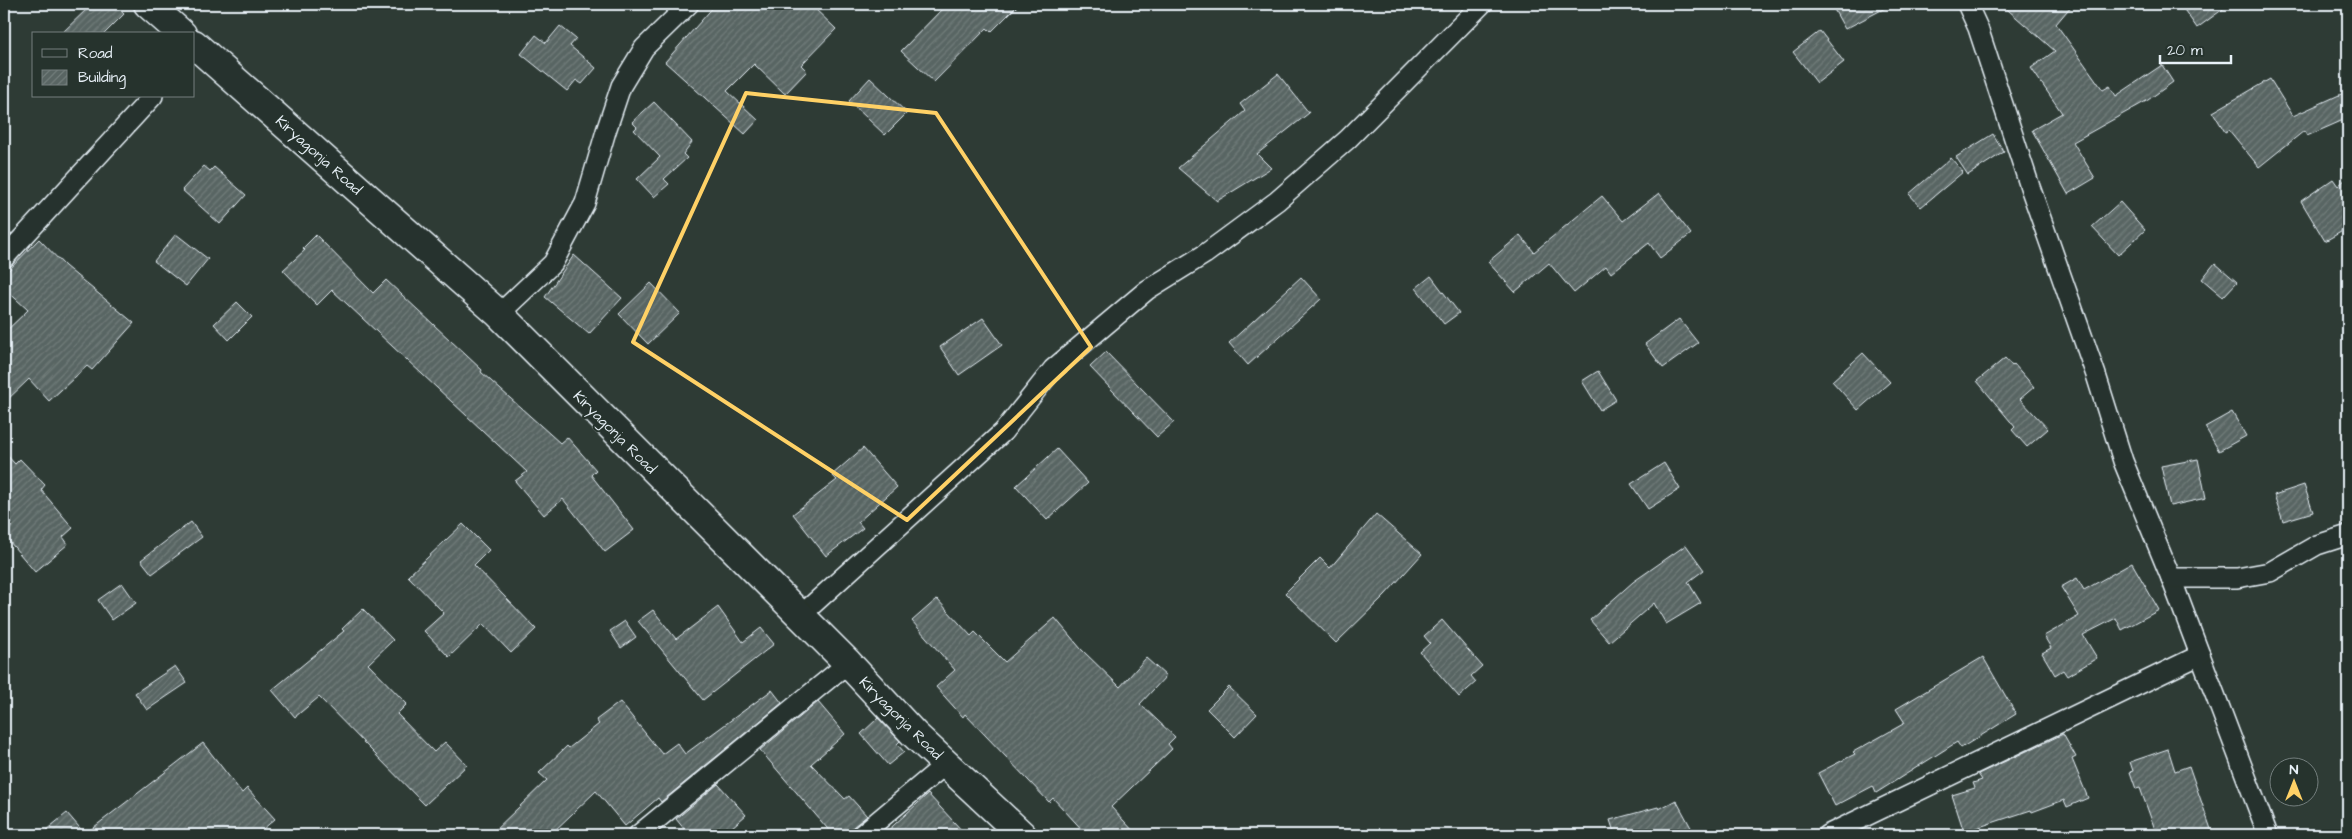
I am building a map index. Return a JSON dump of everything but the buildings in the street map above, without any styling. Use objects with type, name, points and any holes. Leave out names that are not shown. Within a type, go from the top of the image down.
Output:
[{"type":"street","name":"Kiryagonja Road","points":[[148,4],[179,32]]},
{"type":"street","points":[[499,314],[553,263],[585,203],[606,131],[622,86],[644,48],[689,4]]},
{"type":"street","points":[[799,617],[1003,432],[1053,369],[1147,290],[1206,254],[1277,201],[1348,139],[1482,4]]},
{"type":"street","points":[[1967,4],[1978,28],[2030,187],[2096,375],[2123,461],[2171,578],[2268,835]]},
{"type":"street","name":"Kiryagonja Road","points":[[195,47],[499,314],[799,617],[848,663],[914,734],[1022,835]]},
{"type":"street","points":[[4,258],[151,98]]},
{"type":"street","points":[[2171,578],[2237,578],[2270,572],[2317,545],[2348,535]]},
{"type":"street","points":[[1827,835],[2200,656]]},
{"type":"street","points":[[638,835],[848,663]]},
{"type":"street","points":[[861,835],[947,764]]},
{"type":"highlighted area","points":[[746,93],[936,113],[1091,347],[907,520],[633,342]]}]
